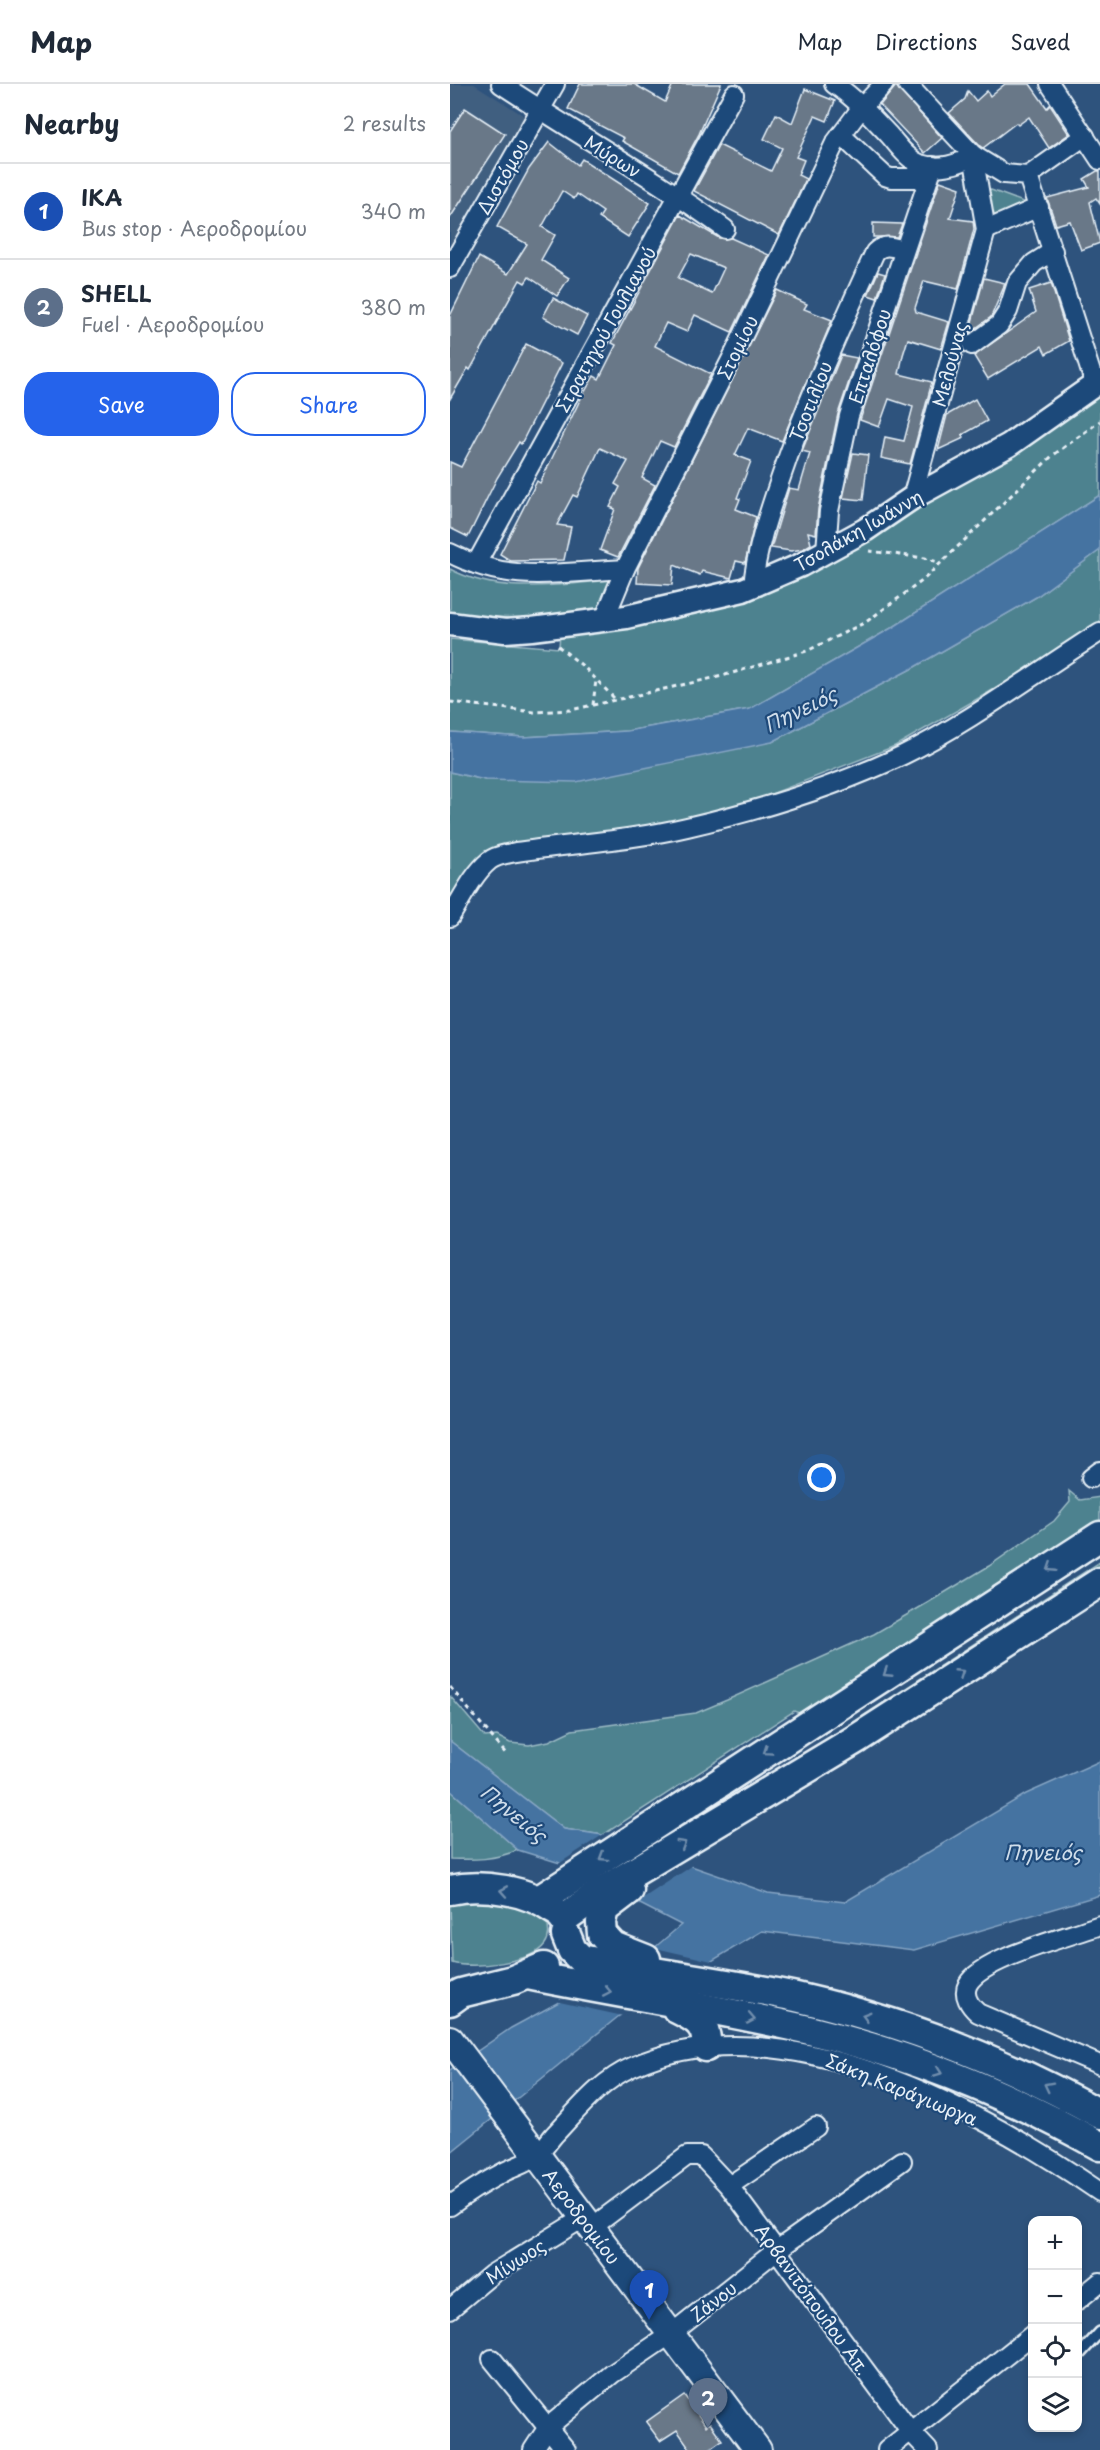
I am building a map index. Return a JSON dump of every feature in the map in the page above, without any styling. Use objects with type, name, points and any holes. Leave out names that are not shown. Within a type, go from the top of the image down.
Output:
[{"type":"main road","points":[[538,1900],[1100,1536]]},
{"type":"main road","points":[[450,2001],[461,1994],[492,1984],[539,1977],[557,1958],[565,1927],[649,1863],[858,1738],[1100,1582]]},
{"type":"main road","points":[[456,1886],[520,1894],[538,1900],[555,1910],[565,1927],[572,1950],[581,1959],[640,1971],[733,1985],[810,2001],[914,2032],[1024,2075],[1100,2114]]},
{"type":"main road","points":[[602,1900],[603,1938],[626,1953],[666,1964],[688,1978]]},
{"type":"main road","points":[[450,1977],[492,1984]]},
{"type":"main road","name":"Σάκη Καράγιωργα","points":[[539,1977],[680,2007],[808,2030],[864,2045],[996,2094],[1100,2146]]},
{"type":"main road","points":[[680,2007],[702,2024],[707,2036],[706,2047]]},
{"type":"main road","name":"Αεροδρομίου","points":[[452,2042],[758,2450]]},
{"type":"street","name":"Μύρων","points":[[501,84],[637,172],[678,195],[725,229]]},
{"type":"street","name":"Διστόμου","points":[[450,268],[555,84]]},
{"type":"street","points":[[834,84],[862,107],[909,157],[931,172]]},
{"type":"street","name":"Στομίου","points":[[604,620],[625,568],[841,135],[862,107],[884,84]]},
{"type":"street","points":[[907,84],[973,155],[1004,174],[1028,176],[1084,135]]},
{"type":"street","points":[[1050,84],[1100,160]]},
{"type":"street","name":"Στρατηγού Γουλιανού","points":[[476,564],[734,94]]},
{"type":"street","points":[[841,135],[885,176],[891,178],[931,172],[962,163],[973,155]]},
{"type":"street","name":"Μελούνας","points":[[912,498],[986,230],[973,155]]},
{"type":"street","name":"Επταλόφου","points":[[826,551],[829,511],[849,416],[931,172]]},
{"type":"street","points":[[1028,176],[1034,201],[1039,207],[1097,383]]},
{"type":"street","points":[[986,230],[1039,207]]},
{"type":"street","name":"Τσοτιλίου","points":[[753,587],[755,563],[769,510],[800,424],[874,252],[879,248],[889,246],[904,250]]},
{"type":"street","points":[[972,345],[999,325],[1008,312],[1017,284],[1034,263],[1053,251]]},
{"type":"street","name":"Τσολάκη Ιωάννη","points":[[450,624],[505,631],[553,627],[665,610],[753,587],[826,551],[912,498],[1008,445],[1097,383]]},
{"type":"street","points":[[450,553],[500,573],[517,575],[625,568]]},
{"type":"street","points":[[450,917],[480,872],[489,861],[496,857],[516,852],[686,827],[793,797],[852,776],[902,755],[953,727],[1100,632]]},
{"type":"street","points":[[1100,1925],[1044,1942],[1011,1956],[975,1976],[967,1985],[966,1995],[969,2005],[978,2013],[1100,2065]]},
{"type":"street","name":"Σάκη Καράγιωργα","points":[[450,2205],[535,2154],[588,2099],[621,2072],[652,2059],[706,2047],[785,2049],[856,2067],[983,2121],[1025,2143],[1100,2193]]},
{"type":"street","points":[[729,2186],[816,2127]]},
{"type":"street","name":"Αρβανιτόπουλου Απ.","points":[[694,2154],[708,2160],[729,2186],[911,2432],[928,2450]]},
{"type":"street","name":"Μίνωος","points":[[450,2309],[492,2274],[587,2223],[687,2156],[694,2154]]},
{"type":"street","name":"Ζάνου","points":[[533,2450],[548,2427],[612,2374],[670,2334],[777,2250],[902,2161]]},
{"type":"street","points":[[1082,2296],[1100,2282]]},
{"type":"street","points":[[887,2450],[1028,2338]]},
{"type":"street","points":[[492,2359],[566,2450]]},
{"type":"lane","points":[[1082,2351],[1100,2332]]},
{"type":"path","points":[[450,702],[534,712],[593,706],[722,676],[807,651],[866,622],[922,581],[1052,456],[1100,421]]},
{"type":"path","points":[[864,549],[925,558],[940,563]]},
{"type":"path","points":[[553,627],[559,648],[616,700]]},
{"type":"path","points":[[593,706],[596,680]]},
{"type":"path","points":[[450,1687],[507,1755]]},
{"type":"shaded area","points":[[450,84],[474,84],[529,119],[450,250]]},
{"type":"green space","points":[[991,190],[1026,203],[994,217],[988,191]]},
{"type":"green space","points":[[1100,393],[1100,495],[895,626],[750,709],[627,731],[524,737],[450,732],[450,639],[559,648],[560,633],[753,597],[798,578],[902,513],[915,511],[945,493],[947,486]]},
{"type":"green space","points":[[1100,550],[1100,623],[1019,675],[895,746],[686,827],[493,859],[450,918],[450,772],[485,780],[772,742],[911,669],[1036,597]]},
{"type":"green space","points":[[450,569],[469,577],[508,585],[549,586],[611,580],[610,588],[602,604],[596,610],[541,617],[486,617],[450,612]]},
{"type":"green space","points":[[1069,1491],[1080,1500],[1100,1497],[1100,1520],[802,1714],[794,1711],[603,1835],[564,1829],[450,1741],[450,1696],[485,1737],[497,1736],[510,1743],[529,1745],[549,1741],[572,1730],[696,1713],[874,1634],[929,1602],[989,1566],[1054,1521],[1070,1502]]},
{"type":"green space","points":[[1100,1562],[1100,1571],[846,1735],[838,1732]]},
{"type":"green space","points":[[450,1790],[518,1850],[484,1859],[450,1859]]},
{"type":"green space","points":[[471,1901],[528,1908],[547,1922],[549,1933],[547,1941],[538,1951],[515,1960],[487,1965],[452,1963],[450,1903]]},
{"type":"water","name":"Πηνειός","points":[[1100,495],[1100,550],[1036,597],[911,669],[772,742],[576,782],[485,780],[450,772],[450,732],[524,737],[627,731],[750,709],[895,626]]},
{"type":"water","name":"Πηνειός","points":[[450,1741],[564,1829],[603,1835],[768,1893],[845,1902],[1026,1794],[1100,1761],[1100,1895],[914,1950],[762,1931],[619,2016],[450,2153],[450,2070],[511,2028],[646,1955],[681,1925],[560,1863],[518,1850],[450,1790]]},
{"type":"pier","points":[[607,1832],[695,1864],[634,1904],[557,1865]]},
{"type":"pier","points":[[651,1947],[716,1962],[623,2016],[555,2001]]},
{"type":"building","points":[[580,84],[634,84],[665,102],[673,84],[721,84],[699,134],[678,173],[622,141],[624,138],[568,109]]},
{"type":"building","points":[[1005,84],[1030,84],[1047,108],[1050,105],[1069,134],[1049,148],[1029,117],[1018,125],[1016,123],[983,148],[980,146],[949,113],[965,99],[968,91],[976,101],[987,91],[990,96]]},
{"type":"building","points":[[896,86],[942,138],[925,153],[880,105]]},
{"type":"building","points":[[805,89],[835,101],[827,121],[815,116],[796,157],[804,160],[798,175],[806,179],[779,235],[694,191],[719,145],[771,171],[782,148],[764,139],[776,114],[792,123]]},
{"type":"building","points":[[465,108],[505,134],[450,218],[450,131]]},
{"type":"building","points":[[549,142],[578,165],[582,159],[650,203],[628,237],[599,218],[603,212],[577,194],[574,199],[562,191],[542,227],[555,235],[541,260],[569,278],[557,296],[529,277],[525,283],[520,280],[470,370],[468,368],[450,399],[450,316],[479,257],[508,274],[527,244],[497,227],[529,169]]},
{"type":"building","points":[[1100,171],[1100,204],[1096,198],[1090,202],[1100,243],[1081,250],[1070,221],[1056,225],[1047,198],[1089,187],[1084,179]]},
{"type":"building","points":[[940,181],[960,188],[950,218],[973,221],[974,229],[958,289],[924,281],[915,308],[916,312],[949,322],[941,349],[908,339],[903,355],[899,374],[932,382],[910,464],[881,458],[885,437],[904,441],[913,407],[889,399],[879,427],[860,420]]},
{"type":"building","points":[[680,215],[719,238],[731,238],[769,255],[732,332],[695,315],[687,332],[666,323],[655,346],[711,374],[674,447],[660,441],[642,478],[655,485],[618,557],[600,550],[615,509],[610,507],[620,487],[615,484],[628,461],[600,448],[577,497],[573,495],[557,525],[571,527],[564,560],[511,561],[500,554],[537,481],[540,483],[579,402],[594,376],[599,379],[616,345],[612,343]],"holes":[[[691,254],[724,268],[712,294],[678,278]]]},
{"type":"building","points":[[873,223],[902,224],[897,237],[873,237]]},
{"type":"building","points":[[878,272],[885,274],[877,298],[868,295]]},
{"type":"building","points":[[984,278],[1005,283],[991,317],[969,333]]},
{"type":"building","points":[[1051,283],[1069,341],[1046,354],[1042,346],[988,379],[974,356],[1036,312],[1029,290]]},
{"type":"building","points":[[777,290],[807,304],[804,309],[832,320],[782,441],[748,428],[735,455],[751,461],[737,498],[740,499],[736,509],[756,517],[745,563],[736,561],[731,578],[702,571],[700,575],[674,565],[672,585],[637,583],[638,568]]},
{"type":"building","points":[[553,298],[587,316],[577,335],[543,317]]},
{"type":"building","points":[[526,344],[562,363],[521,444],[519,442],[497,478],[468,537],[450,528],[450,462],[461,467]]},
{"type":"building","points":[[841,355],[857,358],[838,414],[818,509],[816,534],[808,532],[811,544],[803,549],[791,551],[771,548],[789,488],[799,490],[810,453],[802,451]]},
{"type":"building","points":[[975,399],[987,421],[962,435],[964,438],[938,450],[947,415]]},
{"type":"building","points":[[853,453],[868,455],[863,500],[843,498]]},
{"type":"building","points":[[684,2395],[706,2426],[710,2423],[722,2440],[708,2450],[691,2450],[677,2430],[660,2441],[646,2422]]},
{"type":"place","name":"ΙΚΑ","points":[[649,2320]]},
{"type":"place","name":"SHELL","points":[[708,2428]]}]
